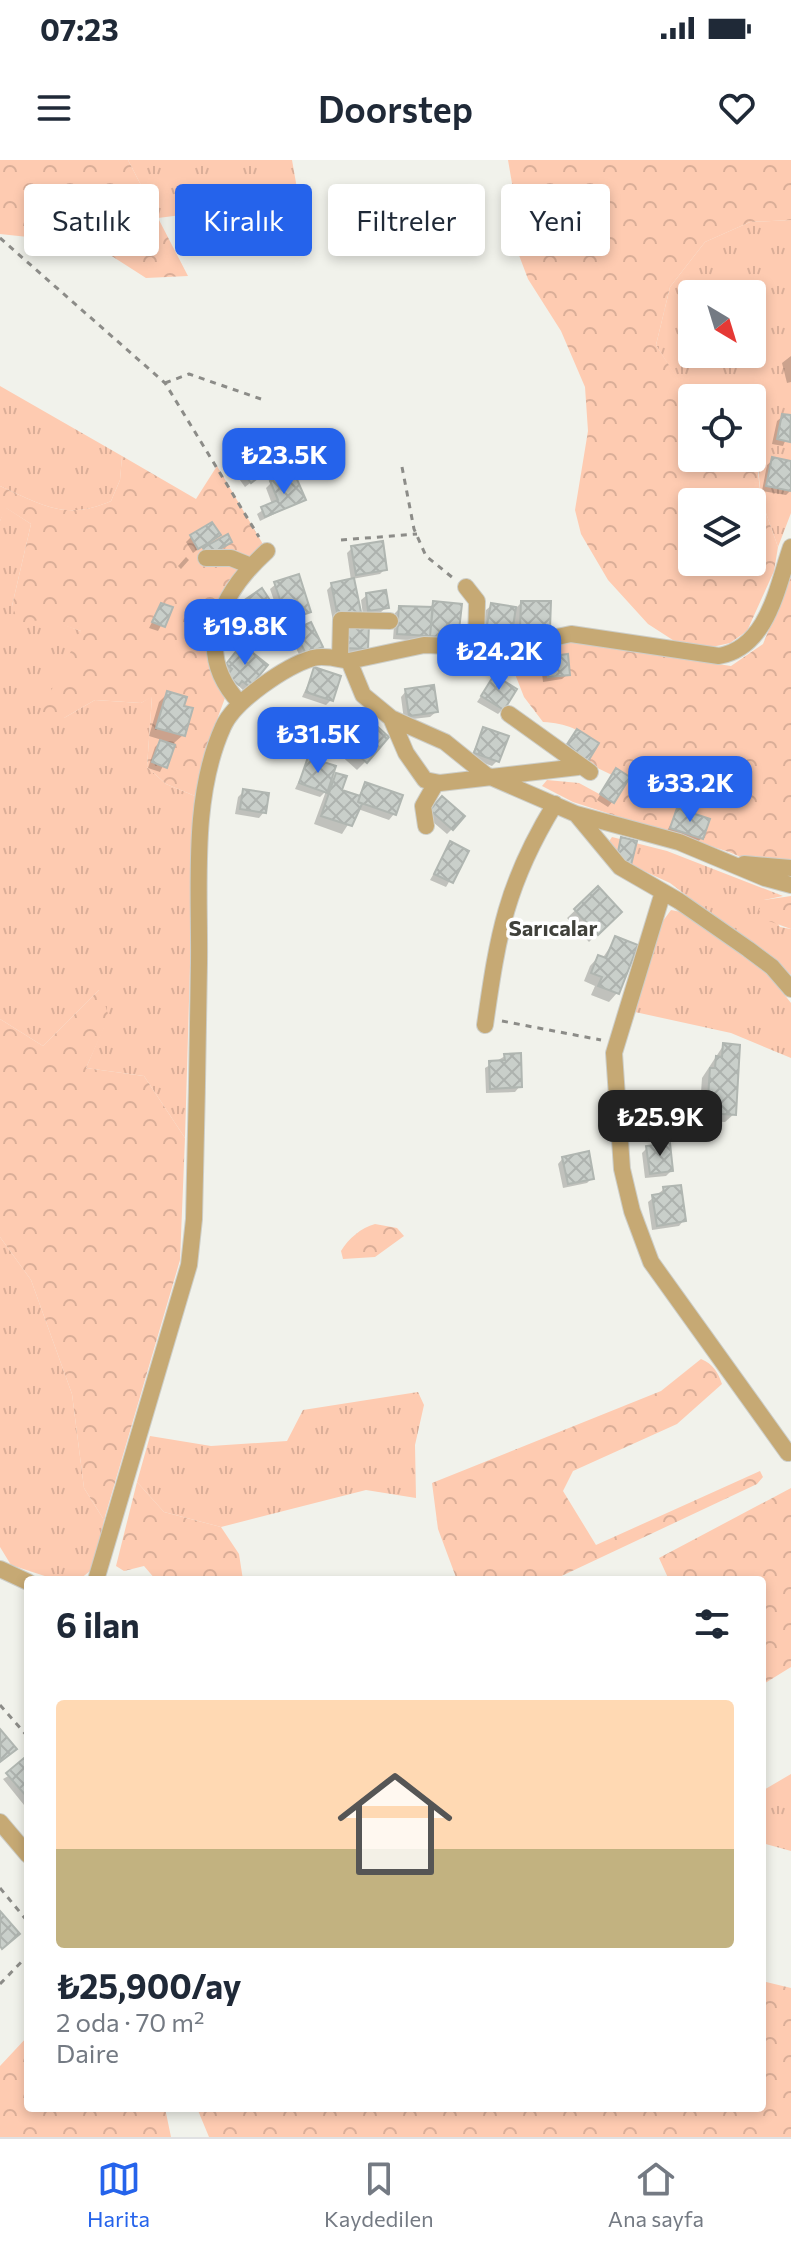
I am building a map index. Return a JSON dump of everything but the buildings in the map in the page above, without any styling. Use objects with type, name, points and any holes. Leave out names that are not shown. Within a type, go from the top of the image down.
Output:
[{"type":"street","points":[[97,1576],[189,1265],[194,1219],[202,816],[218,739],[228,717],[240,703],[312,659],[345,660],[424,645],[521,646],[571,634],[719,656],[730,654],[742,648],[762,625],[791,547]]},
{"type":"street","points":[[240,703],[222,681],[214,653],[224,603],[233,586],[267,551]]},
{"type":"street","points":[[206,558],[231,558],[251,566]]},
{"type":"street","points":[[466,587],[477,601],[476,646]]},
{"type":"street","points":[[390,621],[341,620],[345,660],[367,702],[391,718],[445,742],[486,775],[576,814],[679,842],[791,885]]},
{"type":"street","points":[[391,718],[417,771],[425,780],[436,783],[486,775],[584,769],[509,714]]},
{"type":"street","points":[[426,826],[423,806],[436,783]]},
{"type":"street","points":[[486,1022],[505,908],[518,869],[555,804]]},
{"type":"street","points":[[576,814],[612,861],[763,959],[791,989]]},
{"type":"street","points":[[730,863],[791,868]]},
{"type":"street","points":[[663,892],[629,1013],[616,1043],[614,1085],[622,1169],[641,1240],[663,1282],[788,1453]]},
{"type":"street","points":[[0,1569],[24,1580]]},
{"type":"street","points":[[0,1822],[24,1850]]},
{"type":"path","points":[[0,238],[165,383],[205,443],[267,551]]},
{"type":"path","points":[[165,383],[189,374],[261,399]]},
{"type":"path","points":[[402,467],[417,534],[431,563],[466,587]]},
{"type":"path","points":[[341,540],[417,534]]},
{"type":"path","points":[[486,1022],[616,1043]]},
{"type":"path","points":[[0,1705],[24,1732]]},
{"type":"path","points":[[0,1888],[24,1917]]},
{"type":"path","points":[[0,1984],[24,1959]]},
{"type":"green space","points":[[0,160],[128,160],[140,184],[24,184],[24,237],[0,234]]},
{"type":"green space","points":[[128,160],[292,160],[296,184],[175,184],[175,216],[159,218],[159,184],[140,184]]},
{"type":"green space","points":[[508,160],[791,160],[791,220],[750,222],[705,242],[670,287],[656,345],[681,384],[678,384],[678,472],[758,472],[760,488],[678,488],[678,576],[766,576],[766,513],[778,547],[774,571],[747,631],[730,643],[712,647],[679,644],[648,624],[608,580],[581,534],[575,510],[588,431],[585,387],[561,331],[528,279],[519,256],[610,256],[610,184],[512,184]]},
{"type":"green space","points":[[159,220],[188,276],[146,278],[112,256],[159,256]]},
{"type":"green space","points":[[791,220],[791,513],[778,547],[766,513],[766,488],[760,488],[759,472],[766,472],[766,384],[680,384],[656,345],[670,287],[705,242],[750,222]]},
{"type":"green space","points":[[0,386],[122,456],[120,480],[111,501],[81,510],[67,510],[42,504],[0,486]]},
{"type":"green space","points":[[122,456],[196,499],[217,466],[267,551],[219,623],[228,690],[212,733],[195,796],[166,784],[147,767],[152,697],[141,703],[95,700],[64,718],[35,723],[81,631],[44,619],[20,624],[12,606],[31,524],[6,508],[0,521],[0,486],[54,508],[81,510],[95,507],[111,501],[120,480]]},
{"type":"green space","points":[[5,507],[31,524],[12,606],[81,631],[64,718],[95,700],[141,703],[152,696],[147,767],[166,784],[195,796],[185,1138],[144,1076],[86,1068],[108,1017],[99,990],[43,1046],[0,1019],[0,521]]},
{"type":"green space","points":[[791,576],[791,878],[729,852],[573,802],[542,786],[547,780],[579,783],[614,802],[630,777],[617,769],[612,775],[587,763],[599,743],[592,738],[566,726],[543,722],[524,697],[515,674],[524,655],[573,642],[731,666],[763,644]]},
{"type":"green space","points":[[612,837],[667,851],[783,896],[764,900],[780,927],[791,929],[791,975],[670,883],[631,865],[608,843]]},
{"type":"green space","points":[[791,896],[791,929],[766,920],[759,910],[764,900]]},
{"type":"green space","points":[[671,910],[681,912],[747,956],[769,975],[791,1003],[791,1058],[731,1033],[635,1012],[657,929]]},
{"type":"green space","points":[[100,989],[109,1017],[86,1068],[144,1076],[185,1138],[180,1260],[104,1520],[84,1488],[72,1394],[31,1280],[0,1237],[0,1019],[43,1046]]},
{"type":"green space","points":[[375,1224],[397,1228],[404,1236],[375,1257],[343,1259],[341,1251],[348,1242],[360,1231]]},
{"type":"green space","points":[[0,1237],[31,1280],[72,1394],[84,1488],[104,1520],[96,1566],[84,1576],[45,1576],[11,1565],[0,1547]]},
{"type":"green space","points":[[701,1359],[709,1363],[722,1384],[677,1424],[573,1471],[563,1491],[596,1545],[760,1471],[763,1477],[757,1484],[562,1576],[456,1576],[438,1529],[432,1483],[661,1391]]},
{"type":"green space","points":[[418,1392],[424,1405],[415,1445],[416,1498],[366,1490],[221,1527],[164,1512],[137,1482],[150,1436],[211,1446],[287,1441],[303,1410]]},
{"type":"green space","points":[[137,1482],[164,1512],[221,1527],[239,1554],[242,1576],[153,1576],[144,1566],[124,1571],[116,1566]]},
{"type":"green space","points":[[791,1488],[791,1667],[766,1683],[766,1576],[667,1576],[659,1558]]},
{"type":"green space","points":[[791,1774],[791,1851],[766,1844],[766,1789]]},
{"type":"green space","points":[[766,1982],[791,1988],[791,2137],[209,2137],[199,2112],[766,2112]]},
{"type":"green space","points":[[24,2040],[24,2112],[166,2112],[171,2137],[0,2137],[0,2066]]},
{"type":"district","name":"Sarıcalar","points":[[553,928]]}]
